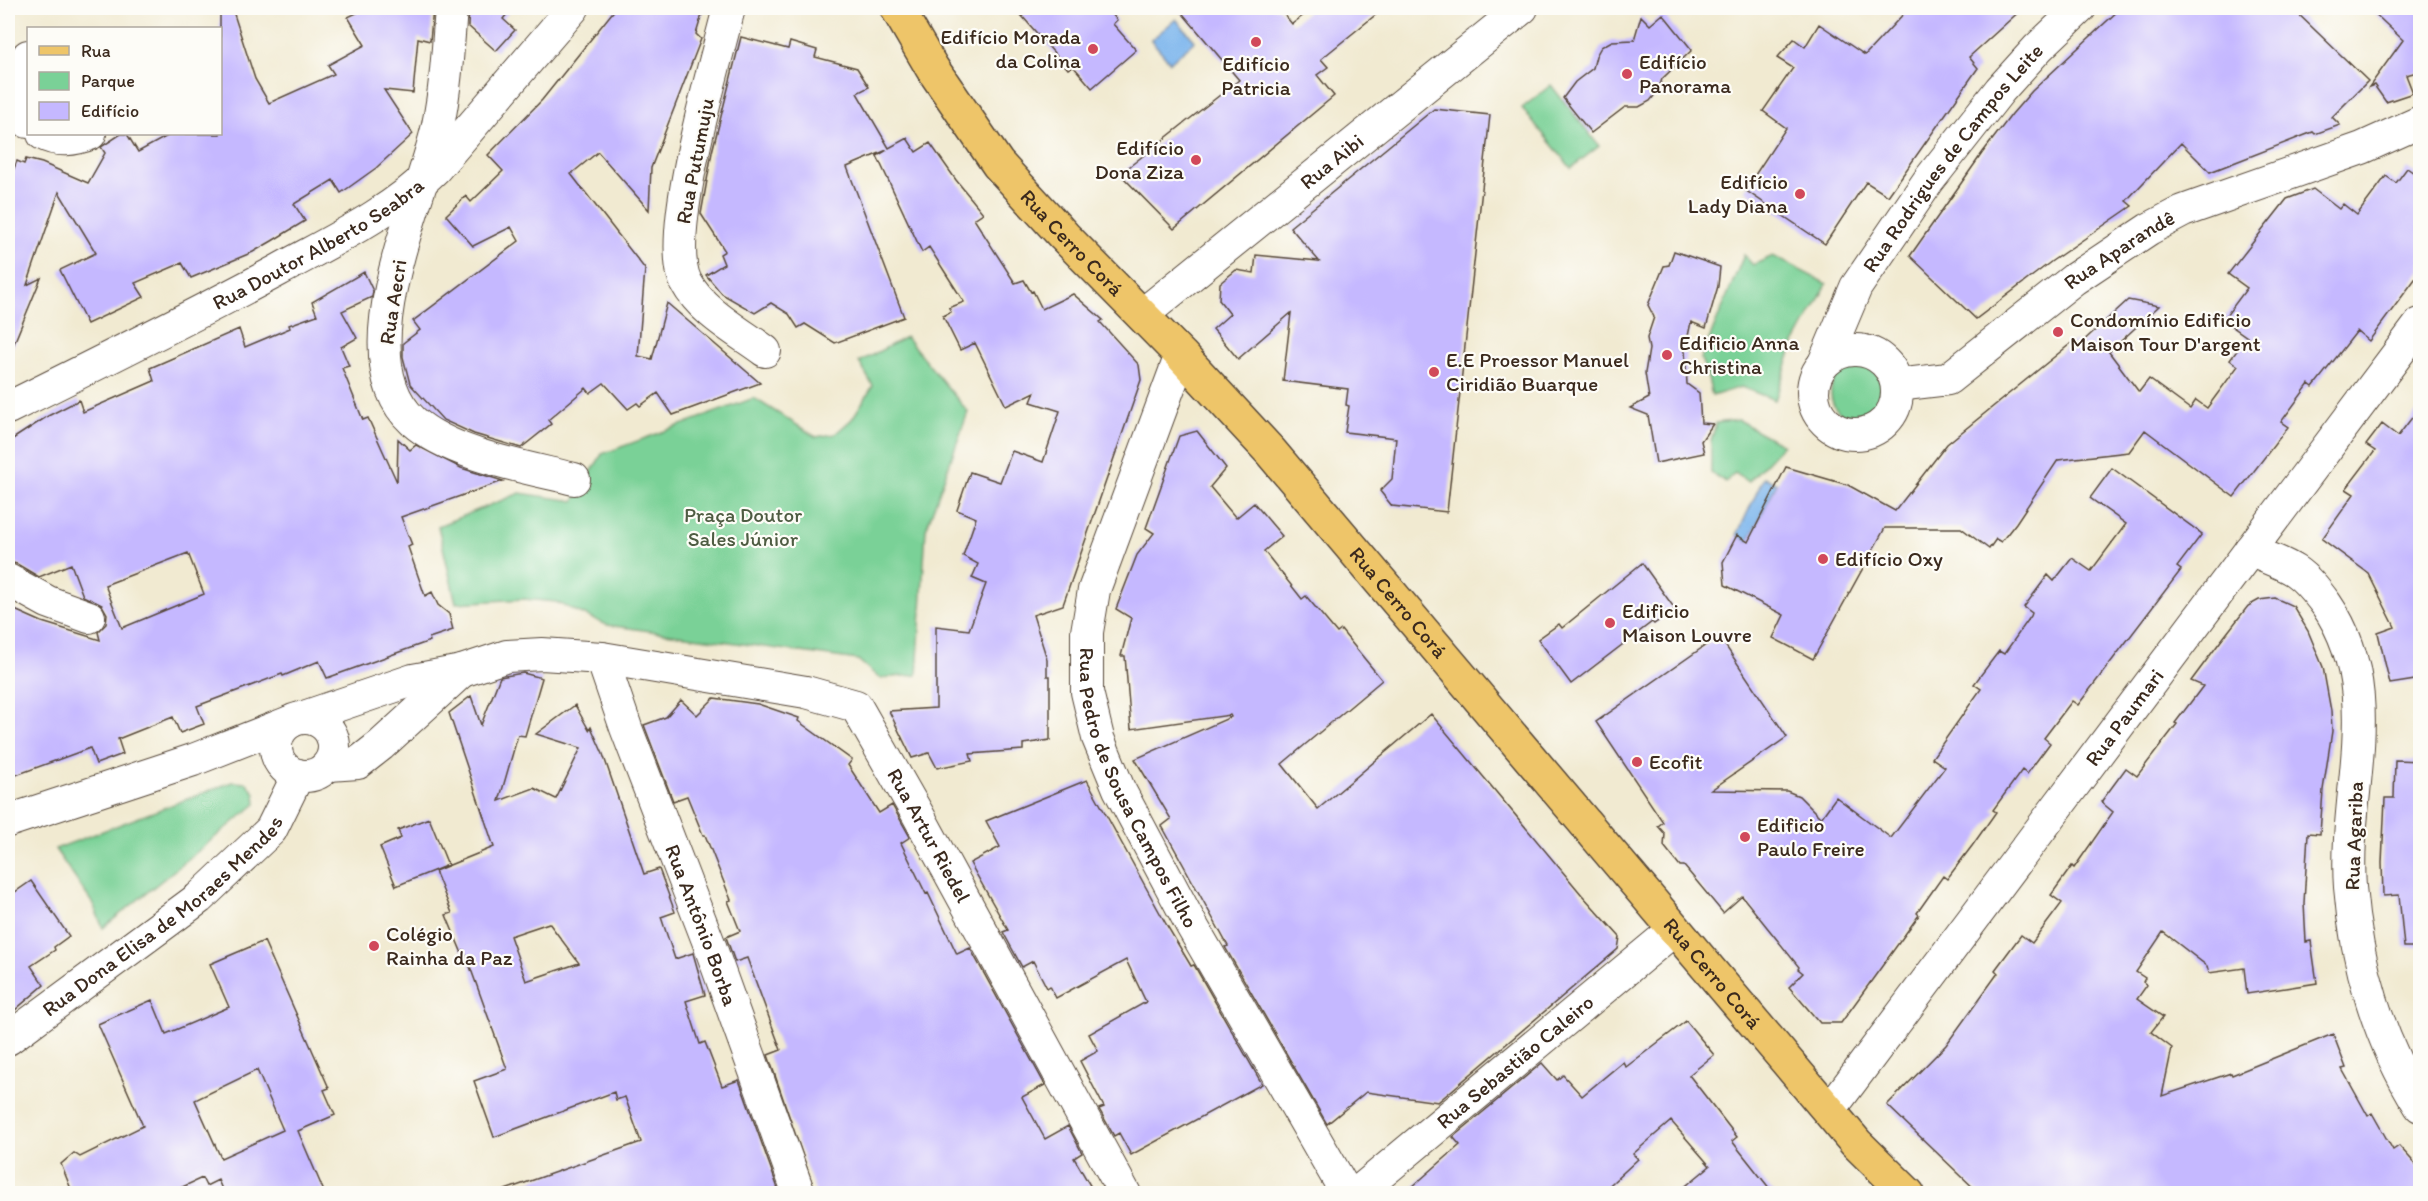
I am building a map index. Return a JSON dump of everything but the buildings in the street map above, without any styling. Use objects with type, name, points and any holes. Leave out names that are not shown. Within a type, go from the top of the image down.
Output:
[{"type":"main road","name":"Rua Cerro Corá","points":[[897,8],[932,68],[998,164],[1270,451],[1829,1112],[1856,1143],[1908,1194]]},
{"type":"street","name":"Rua Aecri","points":[[451,8],[444,90],[438,124],[394,275],[385,333],[384,358],[388,381],[398,402],[412,420],[432,435],[452,445],[510,464],[574,479]]},
{"type":"street","name":"Rua Doutor Alberto Seabra","points":[[8,408],[160,332],[340,237],[383,211],[420,184],[573,8]]},
{"type":"street","name":"Rua Putumuju","points":[[729,8],[687,183],[681,222],[681,254],[685,279],[695,297],[715,315],[765,351]]},
{"type":"street","name":"Rua Aibi","points":[[1142,315],[1522,8]]},
{"type":"street","name":"Rua Rodrigues de Campos Leite","points":[[1824,363],[1856,287],[1911,206],[1968,128],[2038,48],[2080,8]]},
{"type":"street","points":[[18,112],[16,94],[18,74],[27,58]]},
{"type":"street","name":"Rua Aparandê","points":[[1897,385],[1948,379],[2082,273],[2149,229],[2183,211],[2362,148],[2421,122]]},
{"type":"street","points":[[45,135],[50,138],[69,140],[86,135]]},
{"type":"street","name":"Rua Aparandê","points":[[2362,148],[2421,140]]},
{"type":"street","name":"Rua Rodrigues de Campos Leite","points":[[1856,287],[1864,351]]},
{"type":"street","name":"Rua Paumari","points":[[1829,1112],[2421,324]]},
{"type":"street","points":[[1850,350],[1876,355],[1893,373],[1897,385],[1898,398],[1894,411],[1876,430],[1863,435],[1850,435],[1826,424],[1813,400],[1816,374],[1824,363],[1835,354],[1850,350]]},
{"type":"street","name":"Rua Pedro de Sousa Campos Filho","points":[[1181,355],[1094,590],[1087,632],[1087,692],[1098,738],[1119,789],[1192,926],[1347,1194]]},
{"type":"street","name":"Rua Agariba","points":[[2272,520],[2296,571]]},
{"type":"street","name":"Rua Agariba","points":[[2250,550],[2296,571],[2316,590],[2340,624],[2354,663],[2360,706],[2360,729],[2350,828],[2350,886],[2354,919],[2365,979],[2378,1018],[2391,1053],[2421,1106]]},
{"type":"street","points":[[8,580],[48,602],[89,617]]},
{"type":"street","points":[[8,821],[193,760],[296,720],[413,680],[462,671],[507,656],[542,654],[602,658]]},
{"type":"street","name":"Rua Antônio Borba","points":[[602,658],[800,1194]]},
{"type":"street","name":"Rua Artur Riedel","points":[[602,658],[806,693],[856,706],[1125,1194]]},
{"type":"street","points":[[329,765],[358,763],[381,746],[462,671]]},
{"type":"street","points":[[193,760],[231,756],[288,765],[309,776],[329,765],[333,755],[334,743],[331,733],[323,724],[313,719],[296,720],[281,730],[277,742],[288,765]]},
{"type":"street","name":"Rua Dona Elisa de Moraes Mendes","points":[[8,1040],[199,898],[271,830],[288,765]]},
{"type":"street","name":"Rua Sebastião Caleiro","points":[[1356,1194],[1675,929]]},
{"type":"green space","points":[[1551,85],[1599,146],[1571,168],[1522,108]]},
{"type":"green space","points":[[1744,255],[1753,265],[1773,256],[1827,284],[1793,346],[1775,400],[1741,387],[1712,396],[1701,359]]},
{"type":"green space","name":"Praça Doutor Sales Júnior","points":[[906,337],[968,412],[926,529],[917,675],[879,678],[858,660],[607,625],[556,602],[524,599],[456,603],[438,526],[520,493],[574,501],[602,454],[754,398],[816,437],[835,434],[852,419],[873,386],[859,362]]},
{"type":"green space","points":[[1858,366],[1868,368],[1877,374],[1883,383],[1885,393],[1883,403],[1877,412],[1868,418],[1858,420],[1848,418],[1839,412],[1833,403],[1831,393],[1833,383],[1839,374],[1848,368]]},
{"type":"green space","points":[[1738,420],[1783,445],[1748,482],[1735,473],[1726,482],[1711,473],[1711,441],[1716,423]]},
{"type":"green space","points":[[232,782],[247,783],[255,793],[256,804],[103,928],[93,904],[55,849]]},
{"type":"water","points":[[1176,19],[1195,41],[1170,62],[1151,40]]},
{"type":"water","points":[[1764,477],[1777,484],[1748,542],[1737,535]]},
{"type":"place","name":"Edifício Patricia","points":[[1256,42]]},
{"type":"place","name":"Edifício Morada da Colina","points":[[1093,49]]},
{"type":"place","name":"Edifício Panorama","points":[[1627,74]]},
{"type":"place","name":"Edifício Dona Ziza","points":[[1196,160]]},
{"type":"place","name":"Edifício Lady Diana","points":[[1800,194]]},
{"type":"place","name":"Condomínio Edificio Maison Tour D'argent","points":[[2058,332]]},
{"type":"place","name":"Edificio Anna Christina","points":[[1667,355]]},
{"type":"place","name":"E.E Proessor Manuel Ciridião Buarque","points":[[1434,372]]},
{"type":"place","name":"Edifício Oxy","points":[[1823,559]]},
{"type":"place","name":"Edificio Maison Louvre","points":[[1610,623]]},
{"type":"place","name":"Ecofit","points":[[1637,762]]},
{"type":"place","name":"Edificio Paulo Freire","points":[[1745,837]]},
{"type":"place","name":"Colégio Rainha da Paz","points":[[374,946]]}]
